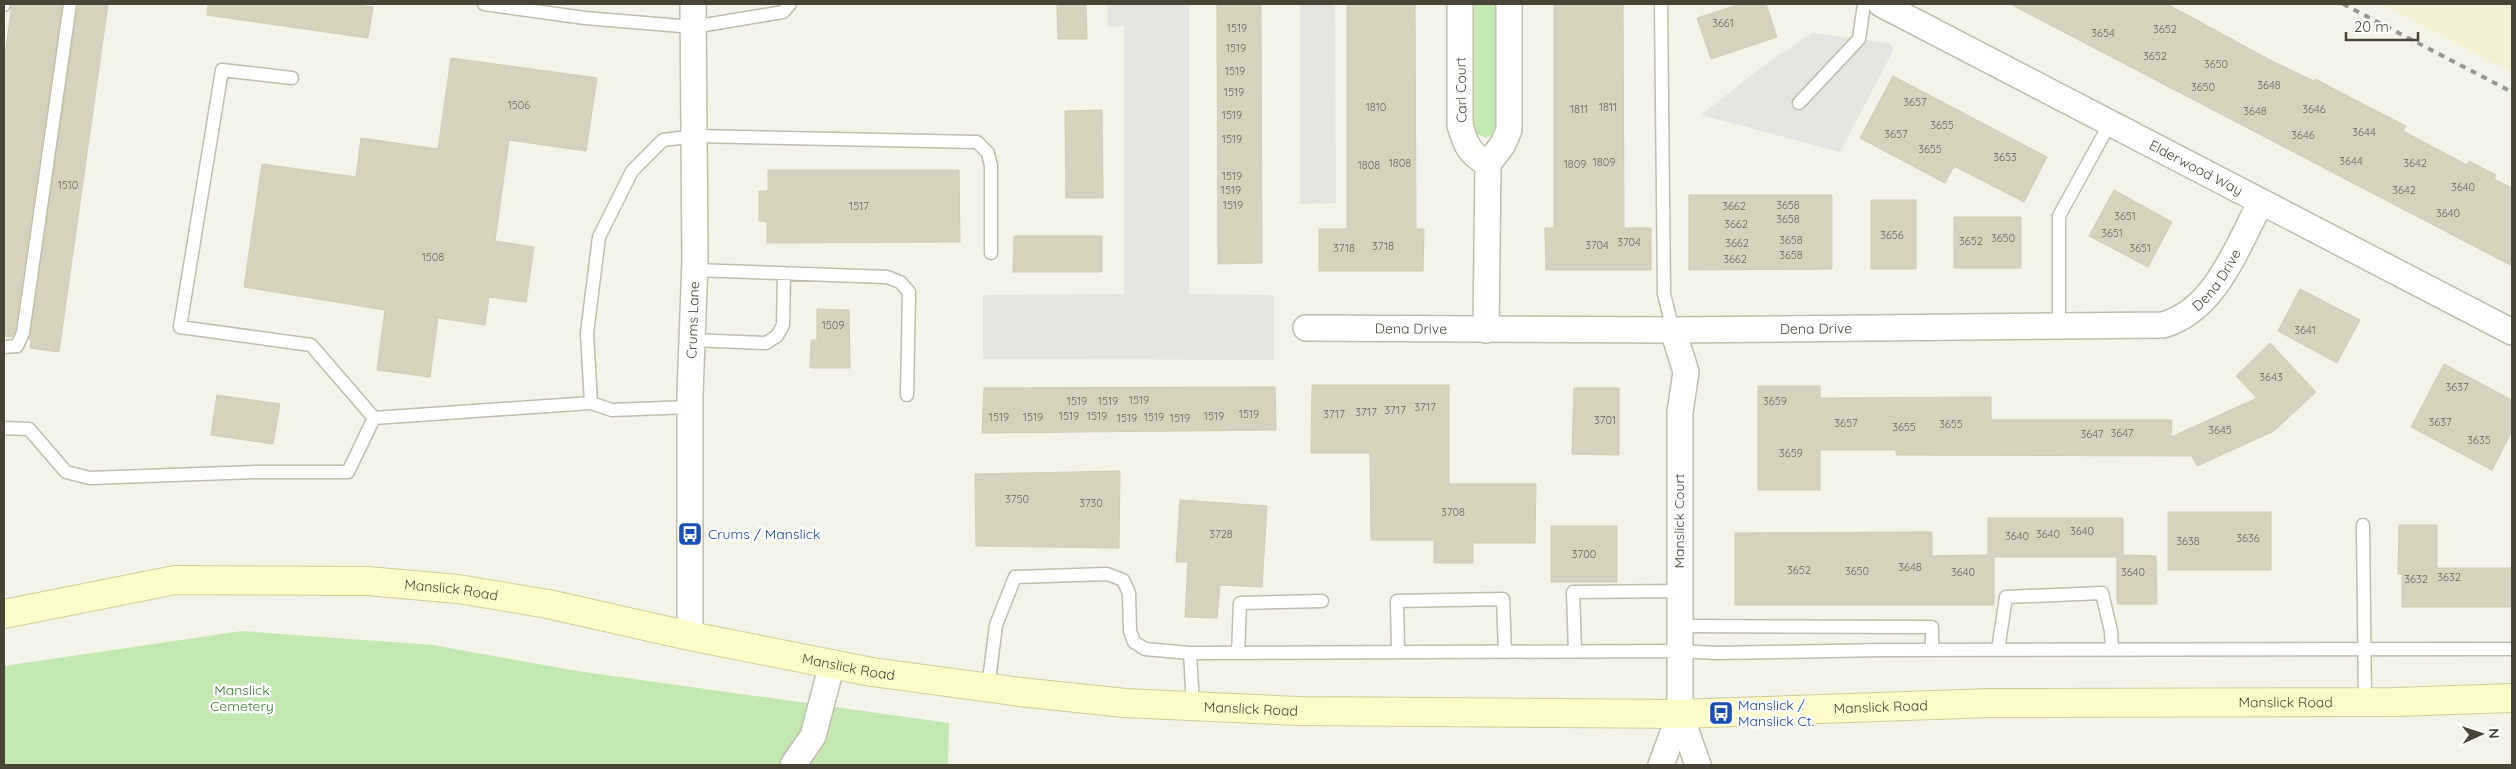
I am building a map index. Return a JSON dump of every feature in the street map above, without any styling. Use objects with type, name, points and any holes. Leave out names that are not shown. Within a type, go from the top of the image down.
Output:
[{"type":"main road","name":"Manslick Road","points":[[4,614],[176,580],[367,581],[458,589],[601,615],[690,636],[832,664],[988,688],[1125,703],[1298,711],[1680,714],[2020,703],[2365,702],[2512,698]]},
{"type":"street","name":"Carl Court","points":[[1460,4],[1460,125],[1466,144],[1474,156],[1488,164]]},
{"type":"street","points":[[1486,330],[1488,164],[1503,144],[1509,130],[1509,4]]},
{"type":"street","name":"Elderwood Way","points":[[1881,4],[2512,332]]},
{"type":"street","name":"Crums Lane","points":[[690,636],[690,407],[695,270],[693,16]]},
{"type":"street","name":"Dena Drive","points":[[1306,328],[1673,330],[2163,325],[2187,316],[2202,304],[2216,285],[2261,202]]},
{"type":"street","name":"Manslick Court","points":[[1673,330],[1686,372],[1680,412],[1678,591],[1680,714]]},
{"type":"street","points":[[793,765],[813,736],[832,664]]},
{"type":"street","points":[[1661,765],[1680,714]]},
{"type":"street","points":[[1680,714],[1698,765]]},
{"type":"lane","points":[[4,347],[17,346],[23,333],[70,4]]},
{"type":"lane","points":[[484,4],[585,18],[783,12],[790,4]]},
{"type":"lane","points":[[1661,4],[1664,294],[1673,330]]},
{"type":"lane","points":[[1799,103],[1860,39],[1864,4]]},
{"type":"lane","points":[[292,78],[222,70],[180,327],[311,346],[374,418]]},
{"type":"lane","points":[[2059,327],[2059,216],[2110,123]]},
{"type":"lane","points":[[591,403],[587,333],[599,237],[632,171],[663,140],[694,136],[977,142],[988,152],[991,166],[991,253]]},
{"type":"lane","points":[[695,270],[887,277],[900,282],[909,292],[907,395]]},
{"type":"lane","points":[[692,340],[766,343],[777,336],[783,325],[784,273]]},
{"type":"lane","points":[[374,418],[591,403],[612,410],[690,407]]},
{"type":"lane","points":[[4,428],[29,429],[66,472],[90,478],[255,472],[348,472],[374,418]]},
{"type":"lane","points":[[2363,525],[2365,702]]},
{"type":"lane","points":[[988,688],[996,625],[1015,577],[1107,574],[1123,580],[1129,593],[1130,631],[1134,642],[1145,649],[1190,653],[1678,651],[1717,653],[1932,650],[2512,649]]},
{"type":"lane","points":[[1575,651],[1573,592],[1678,591]]},
{"type":"lane","points":[[1998,650],[2006,597],[2102,593],[2111,631],[2112,650]]},
{"type":"lane","points":[[1398,652],[1397,601],[1503,599],[1504,652]]},
{"type":"lane","points":[[1238,653],[1240,603],[1322,601]]},
{"type":"lane","points":[[1678,626],[1932,627],[1932,650]]},
{"type":"lane","points":[[1190,653],[1193,707]]},
{"type":"shaded area","points":[[1107,4],[1189,4],[1189,294],[1274,295],[1274,360],[983,359],[983,295],[1124,294],[1124,26],[1108,27]]},
{"type":"shaded area","points":[[1300,4],[1335,4],[1336,203],[1300,204]]},
{"type":"shaded area","points":[[2380,4],[2512,4],[2512,72]]},
{"type":"shaded area","points":[[1812,33],[1889,43],[1892,46],[1893,51],[1840,152],[1701,115],[1767,63]]},
{"type":"green space","points":[[1472,4],[1499,4],[1499,122],[1496,133],[1486,138],[1477,134],[1472,124]]},
{"type":"green space","name":"Manslick Cemetery","points":[[242,631],[433,645],[577,671],[949,723],[948,765],[4,765],[4,666]]},
{"type":"building","points":[[12,4],[62,4],[15,331],[12,337],[4,336],[4,63]]},
{"type":"building","points":[[78,4],[108,4],[59,352],[30,348],[31,340],[29,339]]},
{"type":"building","points":[[208,4],[352,4],[373,7],[368,38],[207,15]]},
{"type":"building","points":[[1057,4],[1086,4],[1087,39],[1058,39]]},
{"type":"building","points":[[1217,4],[1261,4],[1262,263],[1218,264]]},
{"type":"building","points":[[1347,4],[1415,4],[1416,229],[1424,229],[1423,271],[1319,271],[1319,229],[1347,229]]},
{"type":"building","points":[[1554,4],[1623,4],[1624,228],[1651,228],[1651,270],[1546,270],[1545,228],[1554,228]]},
{"type":"building","points":[[1740,4],[1766,4],[1777,37],[1711,59],[1697,18]]},
{"type":"building","points":[[2010,4],[2167,4],[2272,61],[2314,81],[2315,79],[2406,126],[2403,131],[2467,165],[2469,161],[2496,175],[2494,179],[2512,188],[2512,266]]},
{"type":"building","points":[[451,58],[597,78],[586,151],[509,140],[495,241],[534,247],[526,302],[489,297],[485,325],[438,318],[430,377],[377,370],[385,310],[244,287],[262,164],[356,177],[361,138],[438,149]]},
{"type":"building","points":[[1893,76],[2047,157],[2024,202],[1954,166],[1945,183],[1860,138]]},
{"type":"building","points":[[1102,110],[1103,198],[1066,198],[1065,111]]},
{"type":"building","points":[[768,170],[959,170],[960,242],[767,243],[767,222],[759,221],[759,191],[768,191]]},
{"type":"building","points":[[2114,190],[2172,222],[2148,267],[2089,236]]},
{"type":"building","points":[[1689,195],[1832,195],[1832,269],[1689,270]]},
{"type":"building","points":[[1871,200],[1916,200],[1916,269],[1871,269]]},
{"type":"building","points":[[1954,217],[2021,217],[2021,268],[1954,268]]},
{"type":"building","points":[[1014,236],[1102,236],[1102,272],[1013,272]]},
{"type":"building","points":[[2300,289],[2360,320],[2337,363],[2278,331]]},
{"type":"building","points":[[817,309],[849,310],[850,368],[810,368],[811,340],[817,340]]},
{"type":"building","points":[[2270,343],[2316,392],[2274,431],[2197,466],[2192,456],[1896,455],[1896,450],[1820,450],[1820,490],[1758,490],[1758,386],[1820,386],[1820,398],[1991,397],[1991,420],[2172,420],[2171,437],[2257,398],[2236,376]]},
{"type":"building","points":[[2444,364],[2512,400],[2512,431],[2492,470],[2411,427]]},
{"type":"building","points":[[1312,385],[1449,385],[1449,484],[1536,484],[1535,543],[1473,543],[1473,563],[1434,563],[1434,540],[1371,540],[1370,453],[1311,453]]},
{"type":"building","points":[[1275,387],[1276,430],[982,433],[984,388]]},
{"type":"building","points":[[1574,388],[1619,388],[1619,455],[1572,454]]},
{"type":"building","points":[[217,395],[280,404],[273,444],[211,435]]},
{"type":"building","points":[[1120,471],[1119,548],[976,546],[975,474]]},
{"type":"building","points":[[1180,500],[1267,506],[1262,587],[1220,585],[1217,618],[1185,617],[1188,562],[1176,562]]},
{"type":"building","points":[[2168,512],[2271,512],[2271,570],[2168,570]]},
{"type":"building","points":[[1988,518],[2123,518],[2123,555],[2156,556],[2157,604],[2117,604],[2117,557],[1994,557],[1994,605],[1735,605],[1735,533],[1932,532],[1932,556],[1988,555]]},
{"type":"building","points":[[2399,525],[2437,525],[2437,568],[2512,568],[2512,607],[2402,607],[2402,574],[2398,574]]},
{"type":"building","points":[[1551,526],[1617,526],[1617,582],[1551,582]]},
{"type":"railway","points":[[2343,4],[2512,92]]},
{"type":"place","name":"Crums / Manslick","points":[[690,534]]},
{"type":"place","name":"Manslick / Manslick Ct.","points":[[1721,713]]}]
